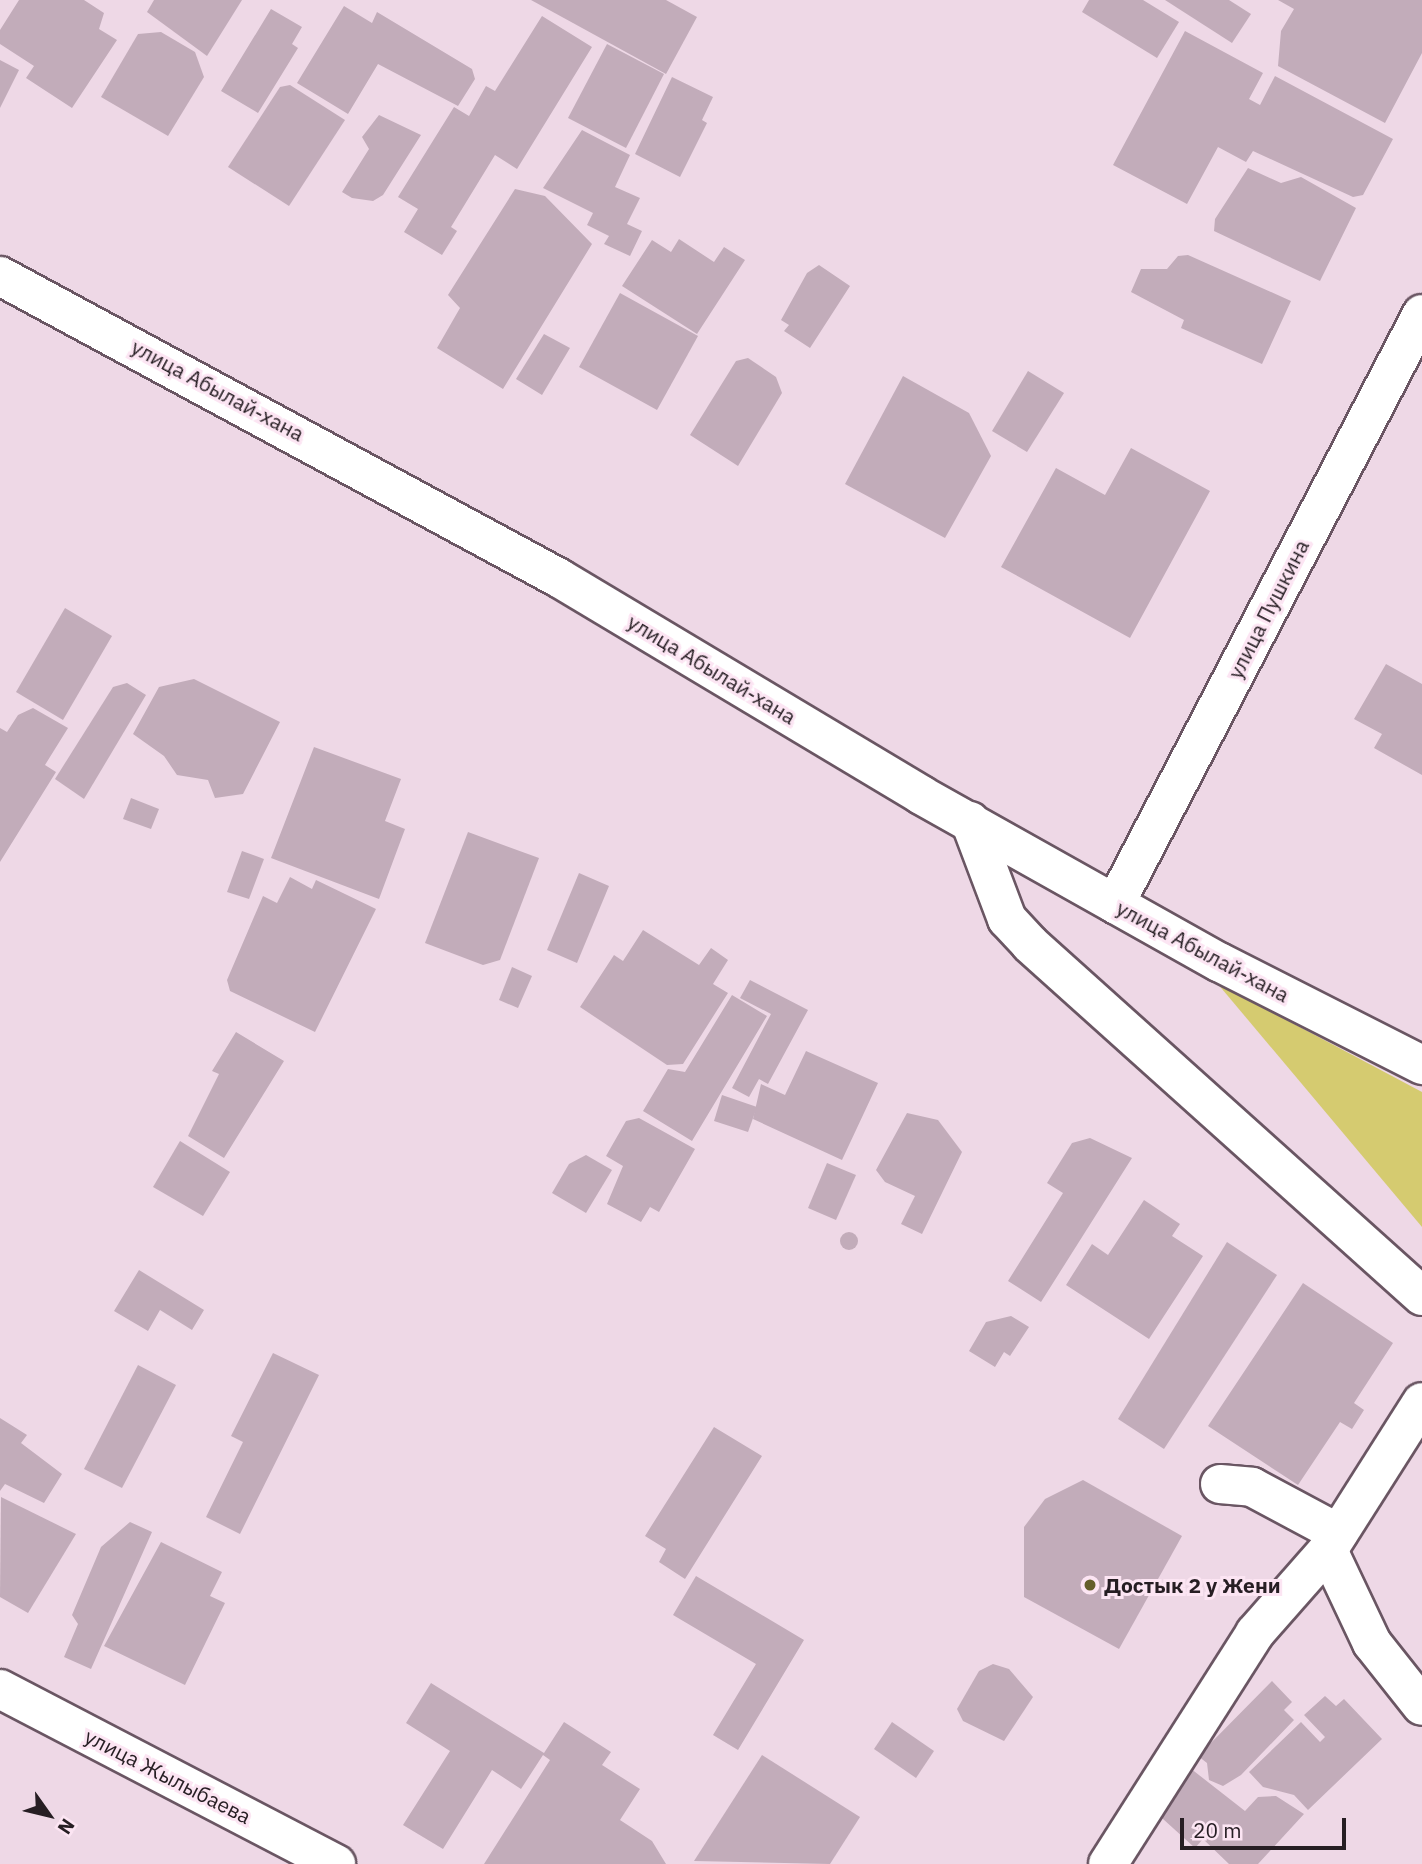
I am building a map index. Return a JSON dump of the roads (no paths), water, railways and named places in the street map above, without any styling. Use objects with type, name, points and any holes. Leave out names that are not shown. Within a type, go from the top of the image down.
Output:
[{"type":"street","name":"улица Абылай-хана","points":[[0,276],[547,571],[1115,904],[1422,1065]]},
{"type":"street","name":"улица Пушкина","points":[[1115,904],[1422,314]]},
{"type":"street","points":[[970,821],[1007,919],[1030,944],[1422,1296]]},
{"type":"street","points":[[1108,1864],[1255,1633],[1333,1542],[1422,1402]]},
{"type":"street","points":[[1220,1484],[1252,1487],[1333,1542],[1372,1643],[1422,1706]]},
{"type":"street","name":"улица Жылыбаева","points":[[0,1689],[336,1864]]},
{"type":"place","name":"Достык 2 у Жени","points":[[1090,1585]]}]
